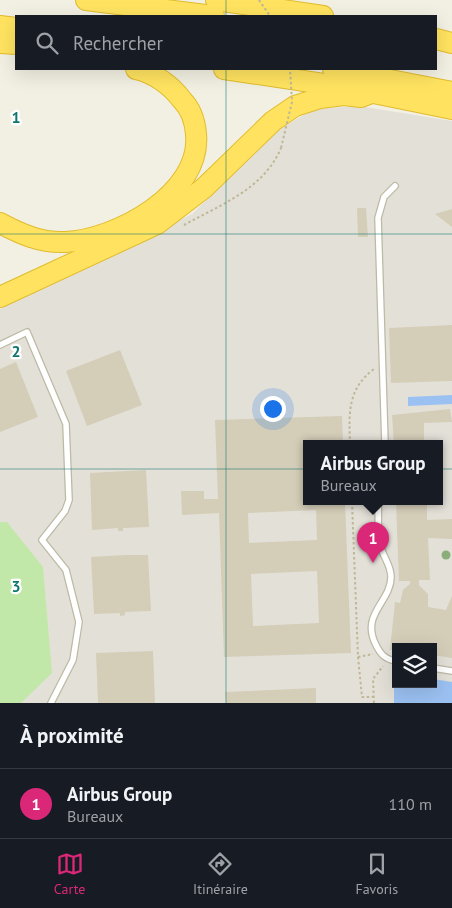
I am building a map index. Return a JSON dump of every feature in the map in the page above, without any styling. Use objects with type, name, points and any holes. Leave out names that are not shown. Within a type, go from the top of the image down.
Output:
[{"type":"highway","points":[[86,0],[206,15]]},
{"type":"highway","points":[[216,0],[246,1],[318,15]]},
{"type":"highway","points":[[0,26],[15,28]]},
{"type":"highway","points":[[437,39],[452,43]]},
{"type":"highway","points":[[0,43],[15,44]]},
{"type":"highway","points":[[437,52],[452,56]]},
{"type":"highway","points":[[0,223],[23,235],[47,242],[83,239],[112,230],[143,215],[168,198],[182,184],[192,165],[197,145],[195,125],[188,106],[174,90],[157,78],[138,70]]},
{"type":"highway","points":[[231,70],[374,92],[452,109]]},
{"type":"highway","points":[[338,70],[452,92]]},
{"type":"highway","points":[[0,297],[156,224],[204,188],[273,121],[295,106],[320,98],[344,95],[361,97],[374,92]]},
{"type":"lane","points":[[385,440],[378,218],[384,197],[395,186]]},
{"type":"lane","points":[[0,345],[27,332],[66,424],[69,500],[65,511],[42,540],[66,570],[80,622],[73,660],[51,703]]},
{"type":"lane","points":[[378,505],[380,544],[389,565],[391,579],[373,616],[374,641],[387,660],[392,661]]},
{"type":"lane","points":[[437,669],[452,671]]},
{"type":"path","points":[[246,1],[268,15]]},
{"type":"path","points":[[281,148],[292,102],[290,70]]},
{"type":"path","points":[[350,440],[349,418],[355,387],[366,375],[382,364]]},
{"type":"path","points":[[352,505],[358,657],[362,697],[373,698]]},
{"type":"path","points":[[358,657],[380,652]]},
{"type":"path","points":[[374,703],[372,679],[387,660]]},
{"type":"shaded area","points":[[359,106],[452,121],[452,703],[0,703],[0,309],[192,214],[278,130],[314,109]]},
{"type":"green space","points":[[0,522],[7,522],[43,567],[52,673],[21,703],[0,703]]},
{"type":"water","points":[[452,395],[452,404],[408,406],[408,397]]},
{"type":"water","points":[[437,680],[452,682],[452,703],[394,703],[394,688],[437,688]]},
{"type":"building","points":[[357,208],[366,208],[368,237],[358,237]]},
{"type":"building","points":[[452,209],[452,227],[435,214]]},
{"type":"building","points":[[452,325],[452,381],[391,383],[389,328]]},
{"type":"building","points":[[120,350],[142,405],[87,426],[66,371]]},
{"type":"building","points":[[16,362],[38,417],[0,432],[0,369]]},
{"type":"building","points":[[450,409],[452,422],[424,423],[424,440],[394,440],[392,415]]},
{"type":"building","points":[[342,416],[343,440],[303,440],[303,505],[345,505],[351,653],[224,657],[219,513],[182,515],[181,491],[204,491],[204,499],[218,499],[215,420]],"holes":[[[316,510],[317,540],[249,543],[248,513]],[[317,571],[319,623],[253,626],[251,574]]]},
{"type":"building","points":[[146,470],[149,527],[123,528],[123,531],[118,531],[118,528],[92,530],[90,473]]},
{"type":"building","points":[[396,505],[427,505],[427,520],[452,519],[452,539],[428,538],[430,580],[419,580],[419,585],[428,594],[428,607],[446,610],[452,596],[452,658],[437,656],[437,643],[392,643],[392,650],[390,650],[395,602],[400,603],[403,590],[410,584],[410,581],[399,581]]},
{"type":"building","points":[[148,555],[151,611],[125,612],[125,615],[120,616],[120,613],[94,614],[91,557]]},
{"type":"building","points":[[153,651],[155,703],[98,703],[96,653]]},
{"type":"building","points":[[316,688],[316,703],[226,703],[225,692]]},
{"type":"place","name":"Airbus Group","points":[[373,563]]}]
